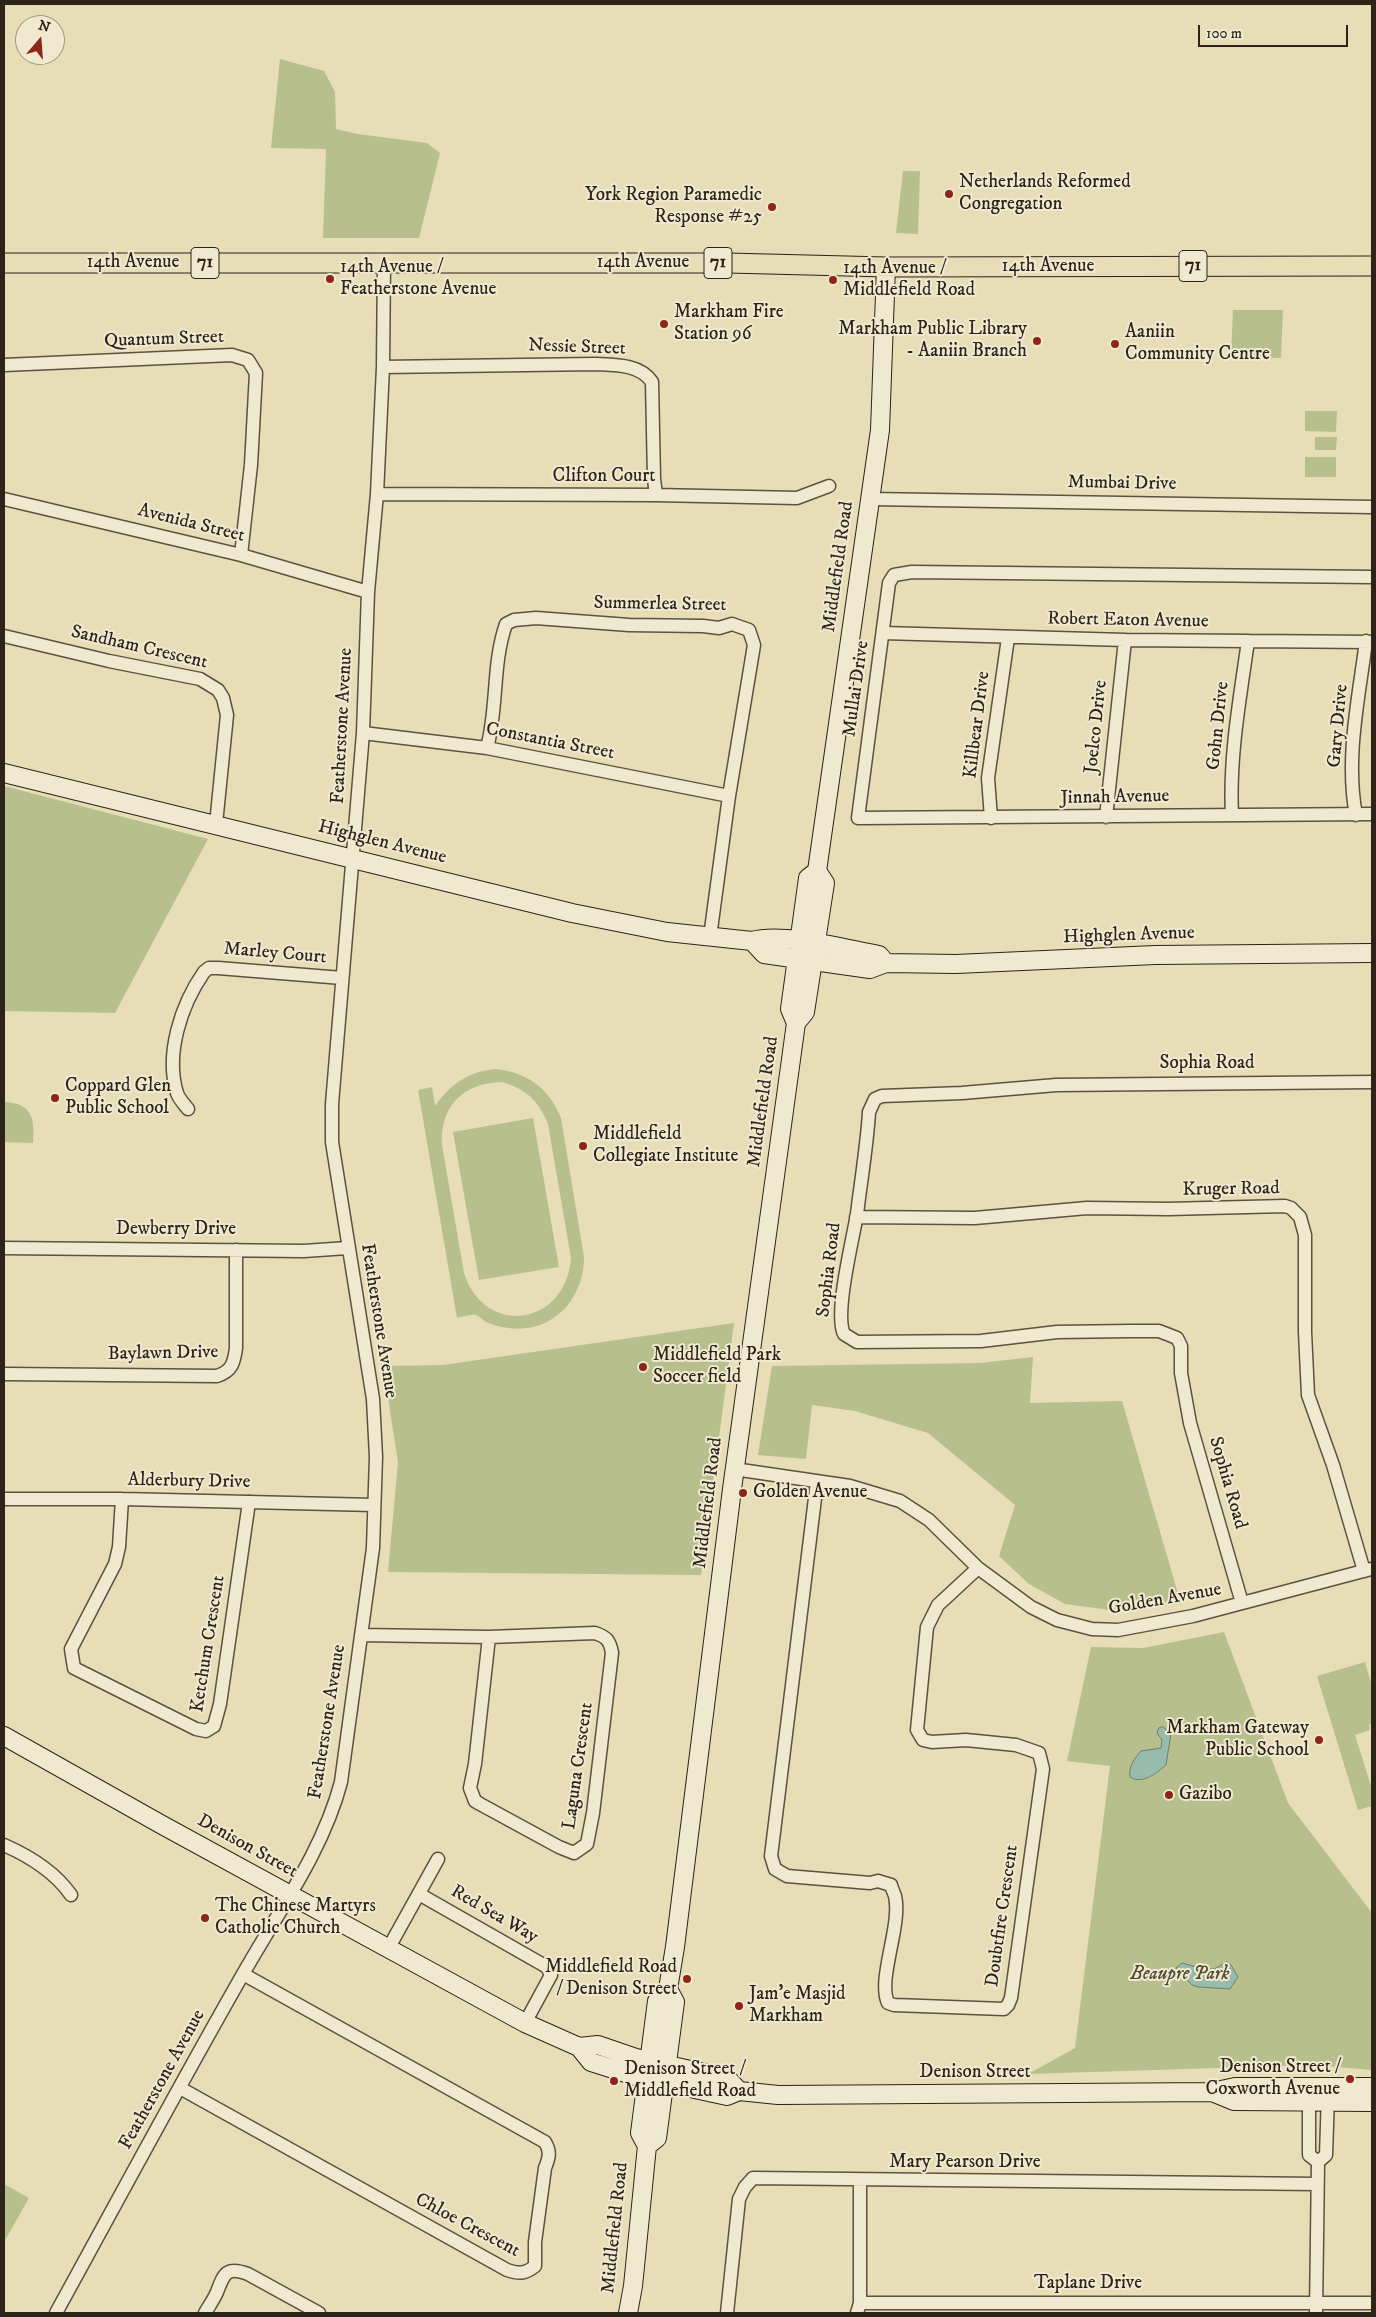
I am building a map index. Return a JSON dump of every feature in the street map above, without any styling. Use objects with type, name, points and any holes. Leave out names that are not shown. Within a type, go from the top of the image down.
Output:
[{"type":"main road","name":"14th Avenue","points":[[4,263],[728,263],[886,267],[1372,266]]},
{"type":"street","name":"Featherstone Avenue","points":[[56,2313],[243,1974],[290,1894],[334,1809],[341,1782],[373,1548],[376,1457],[373,1399],[347,1248],[332,1142],[333,1089],[362,733],[368,592],[378,494],[383,367],[384,262]]},
{"type":"street","name":"Middlefield Road","points":[[628,2313],[633,2286],[647,2146],[640,2133],[646,2079],[657,2001],[668,1989],[678,1927],[734,1469],[796,1023],[805,1012],[804,961],[807,943],[808,878],[817,871],[880,430],[886,267]]},
{"type":"street","name":"Quantum Street","points":[[4,365],[232,356],[248,360],[256,373],[251,465],[241,555]]},
{"type":"street","name":"Nessie Street","points":[[383,367],[595,364],[621,366],[636,369],[647,374],[652,382],[656,495]]},
{"type":"street","name":"Clifton Court","points":[[378,494],[656,495],[797,498],[829,486]]},
{"type":"street","name":"Avenida Street","points":[[4,499],[241,555],[368,592]]},
{"type":"street","name":"Mumbai Drive","points":[[870,499],[1372,507]]},
{"type":"street","name":"Mullai Drive","points":[[858,818],[890,583],[894,576],[912,572],[1372,577]]},
{"type":"street","name":"Summerlea Street","points":[[487,748],[495,699],[497,652],[506,624],[514,620],[536,618],[629,625],[719,628],[732,624],[749,630],[754,646],[729,796],[710,937]]},
{"type":"street","name":"Robert Eaton Avenue","points":[[883,632],[1008,638],[1369,641]]},
{"type":"street","name":"Sandham Crescent","points":[[4,636],[109,661],[200,679],[218,690],[223,698],[227,715],[216,824]]},
{"type":"street","name":"Killbear Drive","points":[[991,818],[988,778],[1008,638]]},
{"type":"street","name":"Joelco Drive","points":[[1106,817],[1125,640]]},
{"type":"street","name":"Gohn Drive","points":[[1232,816],[1230,794],[1235,739],[1248,641]]},
{"type":"street","name":"Gary Drive","points":[[1356,814],[1353,799],[1353,748],[1369,641]]},
{"type":"street","name":"Constantia Street","points":[[362,733],[487,748],[729,796]]},
{"type":"street","name":"Highglen Avenue","points":[[4,773],[353,857],[572,913],[667,932],[752,941],[765,938],[807,943],[879,955],[886,963]]},
{"type":"street","name":"Jinnah Avenue","points":[[858,818],[1372,814]]},
{"type":"street","name":"Highglen Avenue","points":[[752,941],[764,954],[870,969],[886,963],[956,964],[1155,955],[1372,953]]},
{"type":"street","name":"Marley Court","points":[[188,1109],[177,1094],[173,1045],[185,1008],[204,972],[209,968],[218,968],[342,978]]},
{"type":"street","name":"Sophia Road","points":[[1242,1603],[1190,1423],[1181,1373],[1181,1346],[1177,1338],[1159,1332],[1130,1331],[1057,1332],[981,1341],[857,1342],[850,1340],[842,1331],[841,1314],[856,1217],[869,1112],[875,1099],[882,1096],[962,1093],[1056,1085],[1372,1082]]},
{"type":"street","name":"Kruger Road","points":[[856,1217],[975,1218],[1088,1208],[1168,1209],[1285,1206],[1291,1208],[1300,1217],[1305,1235],[1305,1332],[1308,1395],[1368,1570]]},
{"type":"street","name":"Dewberry Drive","points":[[4,1248],[304,1250],[347,1248]]},
{"type":"street","name":"Baylawn Drive","points":[[4,1374],[217,1376],[228,1372],[235,1362],[236,1348],[236,1250]]},
{"type":"street","name":"Golden Avenue","points":[[734,1469],[850,1486],[900,1501],[929,1520],[978,1568],[1031,1608],[1057,1620],[1092,1629],[1118,1630],[1193,1616],[1368,1570]]},
{"type":"street","name":"Doubtfire Crescent","points":[[817,1482],[771,1856],[775,1869],[787,1876],[870,1883],[878,1881],[891,1886],[895,1896],[895,1915],[884,1989],[888,2004],[894,2006],[1004,2009],[1008,2006],[1010,1998],[1043,1769],[1039,1753],[1016,1745],[966,1740],[932,1742],[923,1740],[917,1730],[927,1627],[938,1605],[978,1568]]},
{"type":"street","name":"Alderbury Drive","points":[[4,1498],[374,1505]]},
{"type":"street","name":"Ketchum Crescent","points":[[122,1499],[119,1547],[115,1564],[71,1649],[74,1668],[196,1729],[206,1731],[214,1726],[220,1704],[249,1502]]},
{"type":"street","name":"Laguna Crescent","points":[[361,1635],[489,1637],[595,1633],[608,1639],[611,1644],[611,1666],[590,1834],[587,1844],[574,1853],[559,1847],[480,1804],[472,1795],[470,1788],[475,1764],[489,1637]]},
{"type":"street","name":"Denison Street","points":[[4,1736],[388,1949],[525,2023],[579,2047],[591,2062],[646,2079],[727,2096],[739,2091],[778,2095],[1212,2092],[1234,2101],[1328,2094],[1372,2087]]},
{"type":"street","points":[[4,1845],[15,1850],[60,1880],[71,1895]]},
{"type":"street","points":[[388,1949],[438,1859]]},
{"type":"street","name":"Red Sea Way","points":[[419,1894],[547,1967],[552,1975],[525,2023]]},
{"type":"street","name":"Chloe Crescent","points":[[180,2088],[507,2270],[518,2274],[528,2272],[535,2266],[535,2242],[545,2168],[549,2157],[549,2148],[545,2142],[243,1974]]},
{"type":"street","name":"Middlefield Road","points":[[647,2146],[658,2138],[668,2065],[675,2002],[668,1989]]},
{"type":"street","name":"Denison Street","points":[[579,2047],[598,2045],[649,2061],[727,2078],[739,2091]]},
{"type":"street","points":[[1309,2094],[1309,2155],[1318,2162]]},
{"type":"street","name":"Denison Street","points":[[1328,2094],[1372,2102]]},
{"type":"street","points":[[1316,2308],[1318,2162],[1326,2155],[1328,2094]]},
{"type":"street","name":"Mary Pearson Drive","points":[[727,2313],[739,2199],[745,2187],[753,2178],[860,2181],[1318,2184]]},
{"type":"street","points":[[859,2308],[860,2181]]},
{"type":"street","points":[[206,2313],[221,2280],[227,2273],[237,2270],[248,2274],[319,2313]]},
{"type":"street","name":"Taplane Drive","points":[[859,2308],[1316,2308],[1372,2303]]},
{"type":"green space","points":[[280,59],[324,71],[335,92],[336,129],[358,134],[427,143],[440,153],[419,238],[323,238],[326,149],[271,148]]},
{"type":"green space","points":[[903,171],[920,171],[918,234],[896,233]]},
{"type":"green space","points":[[1233,310],[1283,310],[1281,358],[1231,357]]},
{"type":"green space","points":[[1305,411],[1337,411],[1336,432],[1305,431]]},
{"type":"green space","points":[[1315,437],[1337,437],[1336,450],[1315,450]]},
{"type":"green space","points":[[1305,457],[1336,457],[1336,477],[1305,477]]},
{"type":"green space","points":[[4,786],[208,839],[115,1013],[4,1011]]},
{"type":"green space","points":[[495,1069],[507,1071],[527,1078],[543,1090],[556,1107],[561,1118],[584,1257],[583,1272],[572,1300],[552,1319],[539,1325],[524,1328],[496,1326],[476,1315],[457,1318],[418,1090],[432,1087],[435,1106],[447,1091],[461,1080]],"holes":[[[502,1082],[525,1092],[536,1102],[548,1124],[571,1258],[566,1281],[555,1298],[540,1310],[524,1315],[506,1315],[489,1308],[474,1294],[464,1273],[442,1145],[442,1131],[445,1119],[457,1099],[465,1092],[488,1083]]]},
{"type":"green space","points":[[4,1102],[21,1105],[30,1114],[33,1126],[33,1143],[4,1142]]},
{"type":"green space","points":[[533,1118],[559,1267],[479,1280],[453,1132]]},
{"type":"green space","points":[[734,1323],[701,1575],[388,1572],[398,1462],[383,1366],[443,1365]]},
{"type":"green space","points":[[1033,1357],[1030,1403],[1122,1401],[1181,1604],[1110,1610],[1065,1604],[1029,1584],[999,1556],[1015,1505],[928,1433],[855,1411],[812,1405],[806,1459],[758,1455],[772,1366],[981,1363]]},
{"type":"green space","name":"Beaupre Park","points":[[1224,1632],[1288,1803],[1372,1913],[1372,2070],[1313,2065],[1028,2074],[1075,2048],[1110,1766],[1067,1761],[1091,1647],[1143,1648]]},
{"type":"green space","points":[[1365,1662],[1372,1686],[1372,1723],[1369,1725],[1370,1730],[1355,1735],[1372,1789],[1372,1806],[1358,1810],[1317,1676]]},
{"type":"green space","points":[[4,2184],[29,2198],[4,2242]]},
{"type":"shaded area","points":[[1163,1727],[1171,1733],[1166,1765],[1144,1779],[1139,1780],[1130,1777],[1131,1766],[1141,1751],[1161,1748],[1162,1740],[1157,1733],[1159,1728]]},
{"type":"shaded area","points":[[1227,1962],[1238,1977],[1230,1989],[1192,1985],[1176,1968],[1182,1963],[1204,1969],[1214,1969]]},
{"type":"place","name":"Netherlands Reformed Congregation","points":[[949,194]]},
{"type":"place","name":"York Region Paramedic Response #25","points":[[772,207]]},
{"type":"place","name":"14th Avenue / Featherstone Avenue","points":[[330,279]]},
{"type":"place","name":"14th Avenue / Middlefield Road","points":[[833,280]]},
{"type":"place","name":"Markham Fire Station 96","points":[[664,324]]},
{"type":"place","name":"Markham Public Library - Aaniin Branch","points":[[1037,341]]},
{"type":"place","name":"Aaniin Community Centre","points":[[1115,344]]},
{"type":"place","name":"Coppard Glen Public School","points":[[55,1098]]},
{"type":"place","name":"Middlefield Collegiate Institute","points":[[583,1146]]},
{"type":"place","name":"Middlefield Park Soccer field","points":[[643,1367]]},
{"type":"place","name":"Golden Avenue","points":[[743,1493]]},
{"type":"place","name":"Markham Gateway Public School","points":[[1319,1740]]},
{"type":"place","name":"Gazibo","points":[[1169,1795]]},
{"type":"place","name":"The Chinese Martyrs Catholic Church","points":[[205,1918]]},
{"type":"place","name":"Middlefield Road / Denison Street","points":[[687,1979]]},
{"type":"place","name":"Jam'e Masjid Markham","points":[[739,2006]]},
{"type":"place","name":"Denison Street / Coxworth Avenue","points":[[1350,2079]]},
{"type":"place","name":"Denison Street / Middlefield Road","points":[[614,2081]]}]
